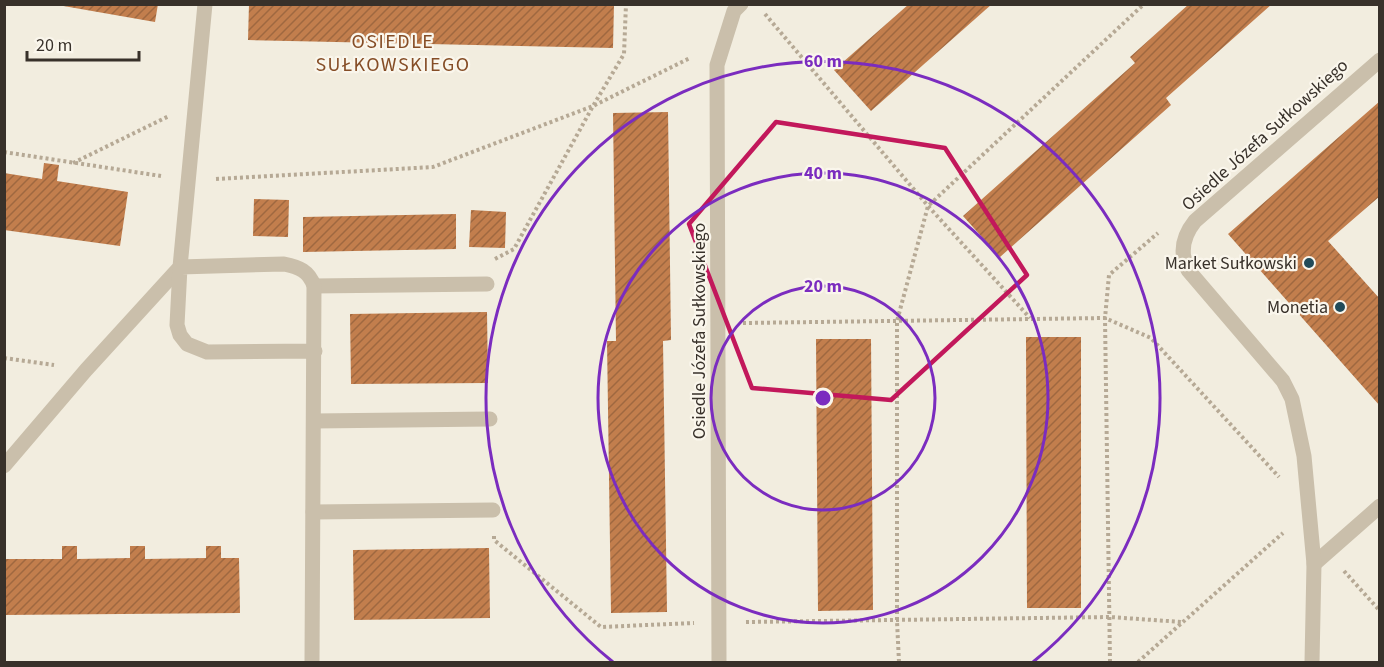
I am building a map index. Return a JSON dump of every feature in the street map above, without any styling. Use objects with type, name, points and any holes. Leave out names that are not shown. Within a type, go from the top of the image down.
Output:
[{"type":"street","points":[[205,4],[180,267],[177,325],[180,335],[187,344],[207,352],[315,351]]},
{"type":"street","name":"Osiedle Józefa Sułkowskiego","points":[[719,663],[717,65],[734,11],[741,4]]},
{"type":"street","name":"Osiedle Józefa Sułkowskiego","points":[[1312,663],[1314,564],[1301,437],[1292,399],[1283,381],[1188,270],[1183,253],[1185,236],[1195,221],[1380,60]]},
{"type":"street","points":[[4,466],[86,370],[180,267],[284,264],[304,270],[314,286],[312,663]]},
{"type":"street","points":[[314,286],[487,284]]},
{"type":"street","points":[[314,421],[490,419]]},
{"type":"street","points":[[1314,564],[1380,506]]},
{"type":"street","points":[[313,512],[493,510]]},
{"type":"path","points":[[487,284],[487,261],[501,258],[514,249],[624,54],[626,4]]},
{"type":"path","points":[[899,663],[897,321],[928,206],[1144,4]]},
{"type":"path","points":[[764,13],[928,206],[1030,318]]},
{"type":"path","points":[[4,152],[188,180],[433,167],[593,106],[725,41]]},
{"type":"path","points":[[72,163],[196,103]]},
{"type":"path","points":[[1110,663],[1106,318],[1109,275],[1170,222],[1185,236]]},
{"type":"path","points":[[718,323],[1106,318],[1151,338],[1309,510],[1138,663]]},
{"type":"path","points":[[4,357],[86,370]]},
{"type":"path","points":[[493,510],[494,540],[601,627],[719,622],[1110,617],[1183,622]]},
{"type":"path","points":[[1328,552],[1380,611]]},
{"type":"highlighted area","points":[[776,122],[945,148],[1027,275],[891,400],[752,388],[689,224]]},
{"type":"building","points":[[52,4],[158,4],[155,22]]},
{"type":"building","points":[[249,4],[614,4],[613,48],[248,40]]},
{"type":"building","points":[[909,4],[992,4],[871,111],[834,70]]},
{"type":"building","points":[[1189,4],[1272,4],[1166,98],[1171,105],[1000,257],[963,216],[1135,63],[1130,57]]},
{"type":"building","points":[[1380,101],[1380,196],[1328,241],[1380,299],[1380,406],[1228,234]]},
{"type":"building","points":[[668,112],[671,340],[663,341],[667,612],[611,613],[607,341],[616,341],[613,113]]},
{"type":"building","points":[[44,163],[59,165],[57,181],[128,192],[120,246],[4,230],[4,173],[42,179]]},
{"type":"building","points":[[254,199],[289,200],[288,237],[253,236]]},
{"type":"building","points":[[471,210],[506,212],[505,248],[469,247]]},
{"type":"building","points":[[456,214],[456,249],[303,252],[303,217]]},
{"type":"building","points":[[487,312],[488,383],[351,384],[350,314]]},
{"type":"building","points":[[1026,337],[1081,337],[1081,608],[1027,608]]},
{"type":"building","points":[[816,339],[871,339],[873,610],[818,611]]},
{"type":"building","points":[[62,546],[77,546],[77,559],[130,558],[130,546],[145,546],[145,559],[206,558],[206,546],[221,546],[221,558],[239,558],[240,613],[4,615],[4,559],[62,559]]},
{"type":"building","points":[[489,548],[490,618],[354,620],[353,550]]},
{"type":"place","name":"Market Sułkowski","points":[[1309,263]]},
{"type":"place","name":"Monetia","points":[[1340,307]]},
{"type":"district","name":"OSIEDLE SUŁKOWSKIEGO","points":[[393,54]]}]
